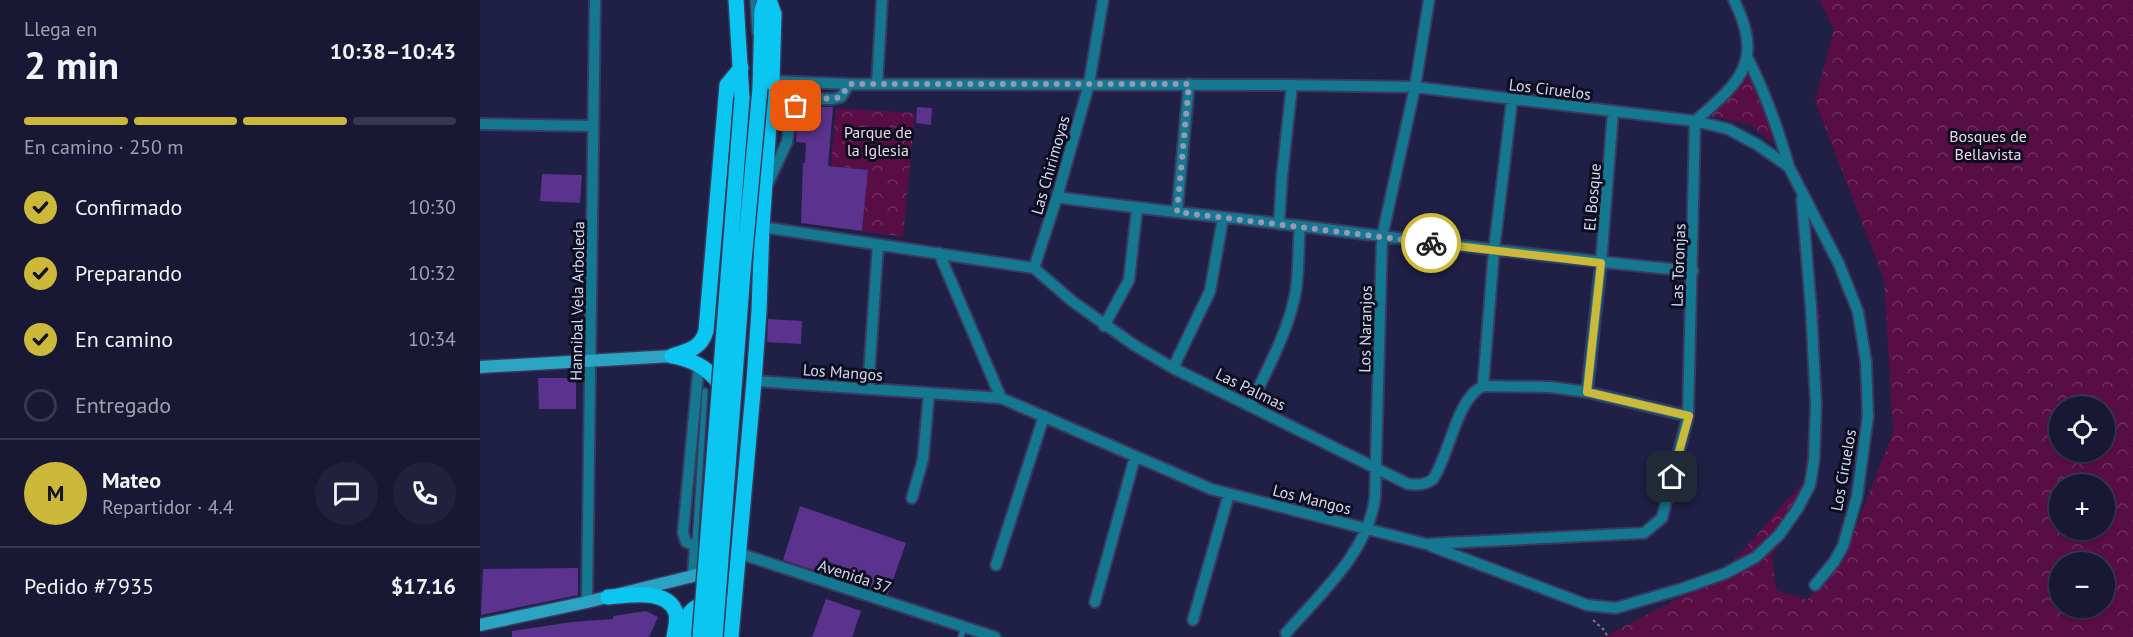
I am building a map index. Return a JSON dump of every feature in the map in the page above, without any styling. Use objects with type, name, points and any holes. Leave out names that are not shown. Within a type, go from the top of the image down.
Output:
[{"type":"main road","points":[[700,637],[742,98],[735,0]]},
{"type":"main road","points":[[731,629],[754,381],[766,187],[766,84],[760,68],[762,11],[765,0]]},
{"type":"main road","points":[[715,637],[743,272],[774,14],[769,0]]},
{"type":"main road","points":[[480,367],[672,356],[697,347],[703,340],[708,313],[727,85],[741,68]]},
{"type":"main road","points":[[708,313],[720,327],[734,331],[749,326],[759,311]]},
{"type":"main road","points":[[672,356],[703,367],[722,387],[734,411],[747,454]]},
{"type":"main road","points":[[710,571],[715,554],[724,408],[722,387]]},
{"type":"main road","points":[[480,625],[693,576],[710,571],[738,554]]},
{"type":"main road","points":[[608,597],[645,594],[668,602],[676,615],[674,637]]},
{"type":"main road","points":[[684,637],[687,618],[692,609],[704,604],[721,607],[727,611],[731,629]]},
{"type":"street","name":"Hannibal Vela Arboleda","points":[[587,602],[595,0]]},
{"type":"street","points":[[877,84],[882,0]]},
{"type":"street","name":"Las Chirimoyas","points":[[1034,268],[1089,84],[1103,0]]},
{"type":"street","name":"Los Naranjos","points":[[1286,633],[1342,567],[1368,529],[1373,514],[1382,237],[1415,87],[1429,0]]},
{"type":"street","points":[[1734,0],[1747,33],[1748,59],[1778,126],[1789,167]]},
{"type":"street","points":[[1695,121],[1727,92],[1738,79],[1748,59]]},
{"type":"street","name":"Los Ciruelos","points":[[766,84],[1189,84],[1415,87],[1695,121],[1728,129],[1758,145],[1789,167],[1849,286],[1858,312],[1866,373],[1868,416],[1857,497],[1843,546],[1834,562],[1815,585]]},
{"type":"street","points":[[766,187],[787,142],[791,116],[796,106],[807,99],[841,97],[849,84]]},
{"type":"street","points":[[1177,212],[1189,84]]},
{"type":"street","points":[[1279,224],[1292,85]]},
{"type":"street","points":[[1512,100],[1494,250],[1483,386],[1550,387],[1587,392],[1689,416]]},
{"type":"street","name":"El Bosque","points":[[1587,392],[1601,263],[1613,112]]},
{"type":"street","name":"Las Toronjas","points":[[1634,533],[1644,532],[1662,518],[1689,416],[1695,121]]},
{"type":"street","points":[[480,124],[593,126]]},
{"type":"street","points":[[1426,544],[1587,605],[1616,608],[1726,573],[1755,557],[1779,535],[1798,508],[1810,485],[1814,460],[1816,405],[1802,194]]},
{"type":"street","points":[[1057,196],[1137,209],[1300,226],[1601,263],[1692,271]]},
{"type":"street","points":[[1104,326],[1129,280],[1137,209]]},
{"type":"street","points":[[1173,368],[1210,291],[1223,218]]},
{"type":"street","points":[[1250,406],[1283,334],[1296,290],[1300,226]]},
{"type":"street","points":[[762,227],[1034,268]]},
{"type":"street","points":[[868,389],[878,244]]},
{"type":"street","points":[[939,253],[1001,398]]},
{"type":"street","name":"Las Palmas","points":[[1034,268],[1104,326],[1173,368],[1408,484],[1418,485],[1433,479],[1467,401],[1476,390],[1483,386]]},
{"type":"street","points":[[698,374],[683,533],[686,542],[715,554]]},
{"type":"street","name":"Los Mangos","points":[[754,381],[1001,398],[1211,489],[1426,544],[1634,533]]},
{"type":"street","points":[[912,498],[923,459],[929,393]]},
{"type":"street","points":[[996,565],[1044,416]]},
{"type":"street","points":[[1095,602],[1136,457]]},
{"type":"street","points":[[1193,620],[1229,494]]},
{"type":"street","points":[[693,576],[694,546]]},
{"type":"street","name":"Avenida 37","points":[[738,554],[963,632],[995,637]]},
{"type":"lane","points":[[753,0],[753,20],[760,68]]},
{"type":"lane","points":[[694,546],[705,391]]},
{"type":"path","points":[[1593,620],[1608,637]]},
{"type":"green space","name":"Bosques de Bellavista","points":[[1819,0],[2133,0],[2133,637],[1603,637],[1719,578],[1804,481],[1820,302],[1816,482],[1772,556],[1776,590],[1807,600],[1842,563],[1893,432],[1884,279],[1815,101],[1834,30]]},
{"type":"green space","points":[[1749,71],[1767,112],[1773,143],[1750,125],[1710,116],[1740,86]]},
{"type":"green space","name":"Parque de la Iglesia","points":[[836,108],[915,113],[903,237],[862,231],[868,170],[831,166]]},
{"type":"building","points":[[809,107],[833,107],[828,166],[868,170],[862,231],[801,223],[806,143],[796,142],[797,124],[802,111]]},
{"type":"building","points":[[917,107],[932,108],[931,125],[916,123]]},
{"type":"building","points":[[542,174],[582,175],[580,203],[540,201]]},
{"type":"building","points":[[768,319],[802,321],[801,344],[767,342]]},
{"type":"building","points":[[538,378],[576,378],[576,409],[539,409]]},
{"type":"building","points":[[800,506],[906,543],[888,594],[783,560]]},
{"type":"building","points":[[578,568],[578,595],[481,615],[483,569]]},
{"type":"building","points":[[826,599],[861,611],[852,637],[812,637]]},
{"type":"building","points":[[646,611],[658,617],[649,637],[512,637],[512,631],[572,622],[613,619],[613,616]]},
{"type":"way so far","points":[[796,106],[807,99],[841,97],[849,84],[1189,84],[1177,212],[1431,243]]},
{"type":"route","points":[[1431,243],[1601,263],[1587,392],[1689,416],[1672,477]]}]
